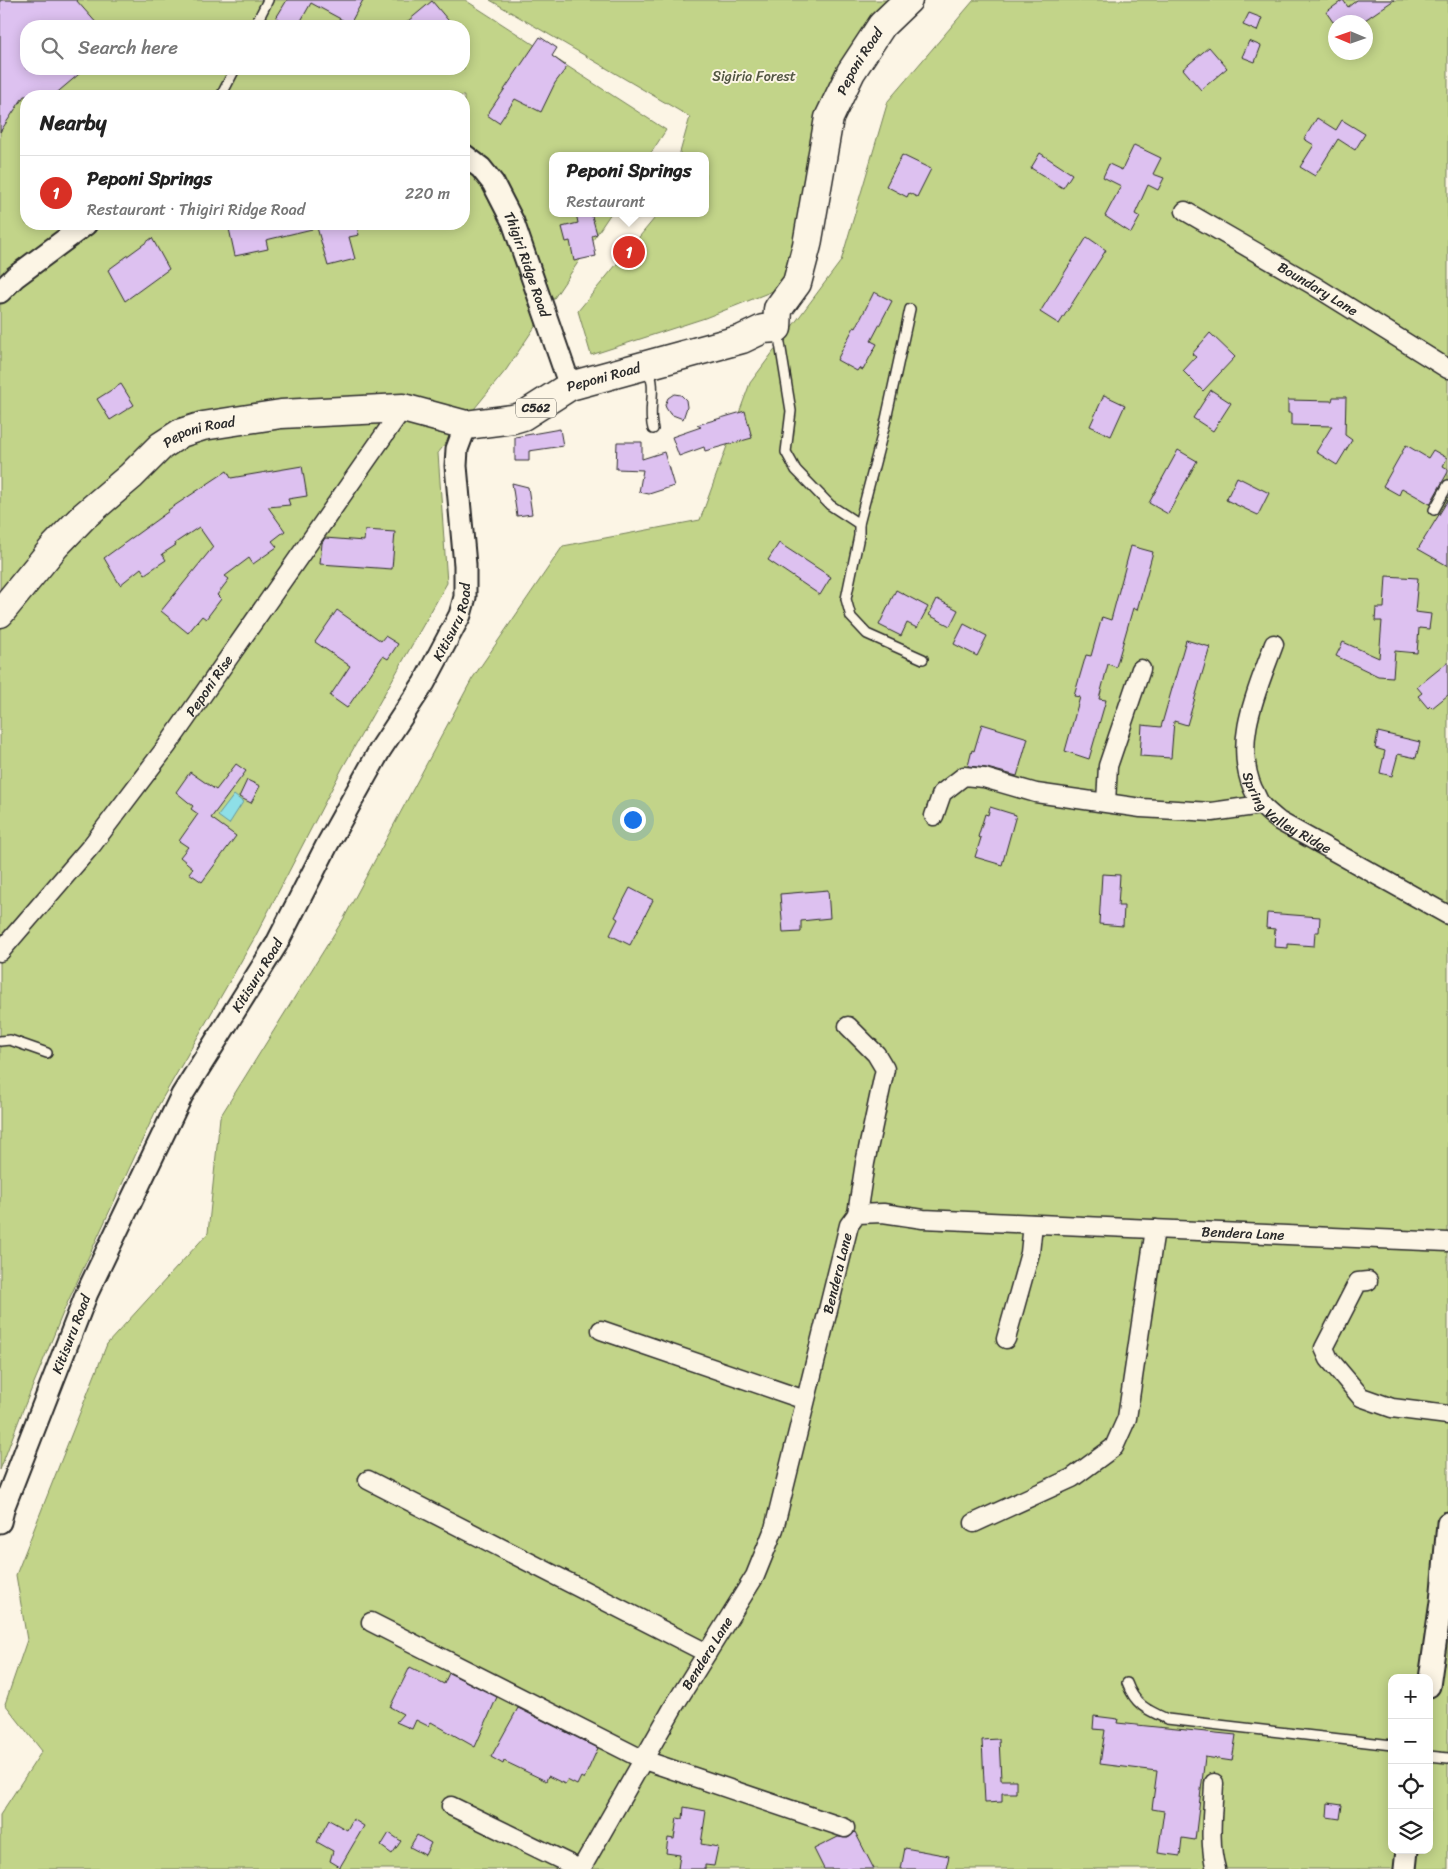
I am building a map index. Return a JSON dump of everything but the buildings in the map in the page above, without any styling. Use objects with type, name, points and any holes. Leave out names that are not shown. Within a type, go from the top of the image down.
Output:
[{"type":"main road","name":"Peponi Road","points":[[0,612],[55,546],[84,516],[131,476],[161,446],[181,433],[203,426],[281,414],[403,408],[466,425],[523,416],[570,386],[742,339],[763,329],[777,328],[778,309],[796,283],[806,245],[829,118],[851,72],[882,26],[908,0]]},
{"type":"street","name":"Thigiri Ridge Road","points":[[470,160],[481,168],[494,183],[513,222],[570,386]]},
{"type":"street","name":"Boundary Lane","points":[[1184,211],[1313,284],[1448,369]]},
{"type":"street","points":[[0,292],[15,277],[78,230]]},
{"type":"street","name":"Peponi Rise","points":[[0,952],[92,845],[167,746],[403,408]]},
{"type":"street","name":"Kitisuru Road","points":[[0,1522],[4,1506],[88,1293],[182,1095],[276,945],[327,845],[380,750],[424,683],[460,615],[465,597],[465,565],[456,466],[457,449],[466,425]]},
{"type":"street","name":"Spring Valley Ridge","points":[[1274,644],[1247,722],[1245,749],[1250,782],[1261,805],[1279,821],[1448,915]]},
{"type":"street","points":[[1106,802],[1108,766],[1140,669]]},
{"type":"street","points":[[934,816],[942,792],[964,776],[984,778],[1036,793],[1141,808],[1212,812],[1261,805]]},
{"type":"street","points":[[848,1026],[876,1054],[885,1070],[865,1163],[857,1214]]},
{"type":"street","name":"Bendera Lane","points":[[580,1869],[707,1653],[755,1576],[774,1529],[849,1225],[857,1214],[883,1213],[922,1219],[1448,1242]]},
{"type":"street","points":[[1006,1338],[1030,1253],[1033,1224]]},
{"type":"street","points":[[974,1522],[1072,1478],[1114,1446],[1127,1418],[1155,1229]]},
{"type":"street","points":[[1368,1281],[1358,1282],[1331,1333],[1324,1348],[1329,1358],[1361,1397],[1392,1408],[1448,1415]]},
{"type":"street","points":[[601,1330],[805,1400]]},
{"type":"street","points":[[368,1480],[707,1653]]},
{"type":"street","points":[[1431,1674],[1444,1604],[1448,1523]]},
{"type":"street","points":[[371,1622],[644,1760],[845,1828]]},
{"type":"street","points":[[1214,1783],[1212,1832],[1216,1869]]},
{"type":"street","points":[[451,1806],[580,1869]]},
{"type":"street","points":[[1405,1869],[1407,1854]]},
{"type":"lane","points":[[258,20],[268,0]]},
{"type":"lane","points":[[224,90],[232,75]]},
{"type":"lane","points":[[910,309],[885,424],[859,524],[859,536],[846,599],[851,617],[867,634],[923,659]]},
{"type":"lane","points":[[777,328],[791,411],[786,452],[796,470],[830,505],[859,524]]},
{"type":"lane","points":[[647,366],[653,382],[650,417],[653,429]]},
{"type":"lane","points":[[1434,510],[1448,485]]},
{"type":"lane","points":[[0,1041],[10,1040],[47,1053]]},
{"type":"lane","points":[[1127,1683],[1133,1698],[1150,1711],[1166,1719],[1388,1745]]},
{"type":"lane","points":[[1433,1756],[1448,1758]]},
{"type":"green space","points":[[0,0],[465,0],[666,130],[652,152],[549,152],[549,217],[608,217],[506,370],[438,453],[447,583],[343,767],[255,937],[158,1106],[65,1308],[0,1470]]},
{"type":"green space","name":"Sigiria Forest","points":[[490,0],[893,0],[869,21],[813,128],[799,246],[778,289],[705,318],[591,355],[578,311],[656,217],[709,217],[709,152],[680,152],[690,117]]},
{"type":"green space","points":[[974,0],[1448,0],[1448,1869],[0,1869],[0,1815],[42,1751],[5,1704],[27,1640],[16,1575],[107,1344],[208,1233],[220,1117],[344,918],[472,679],[563,546],[700,520],[750,383],[841,261],[888,101]]},
{"type":"water","points":[[234,795],[243,802],[229,824],[218,816]]},
{"type":"place","name":"Peponi Springs","points":[[629,252]]}]
